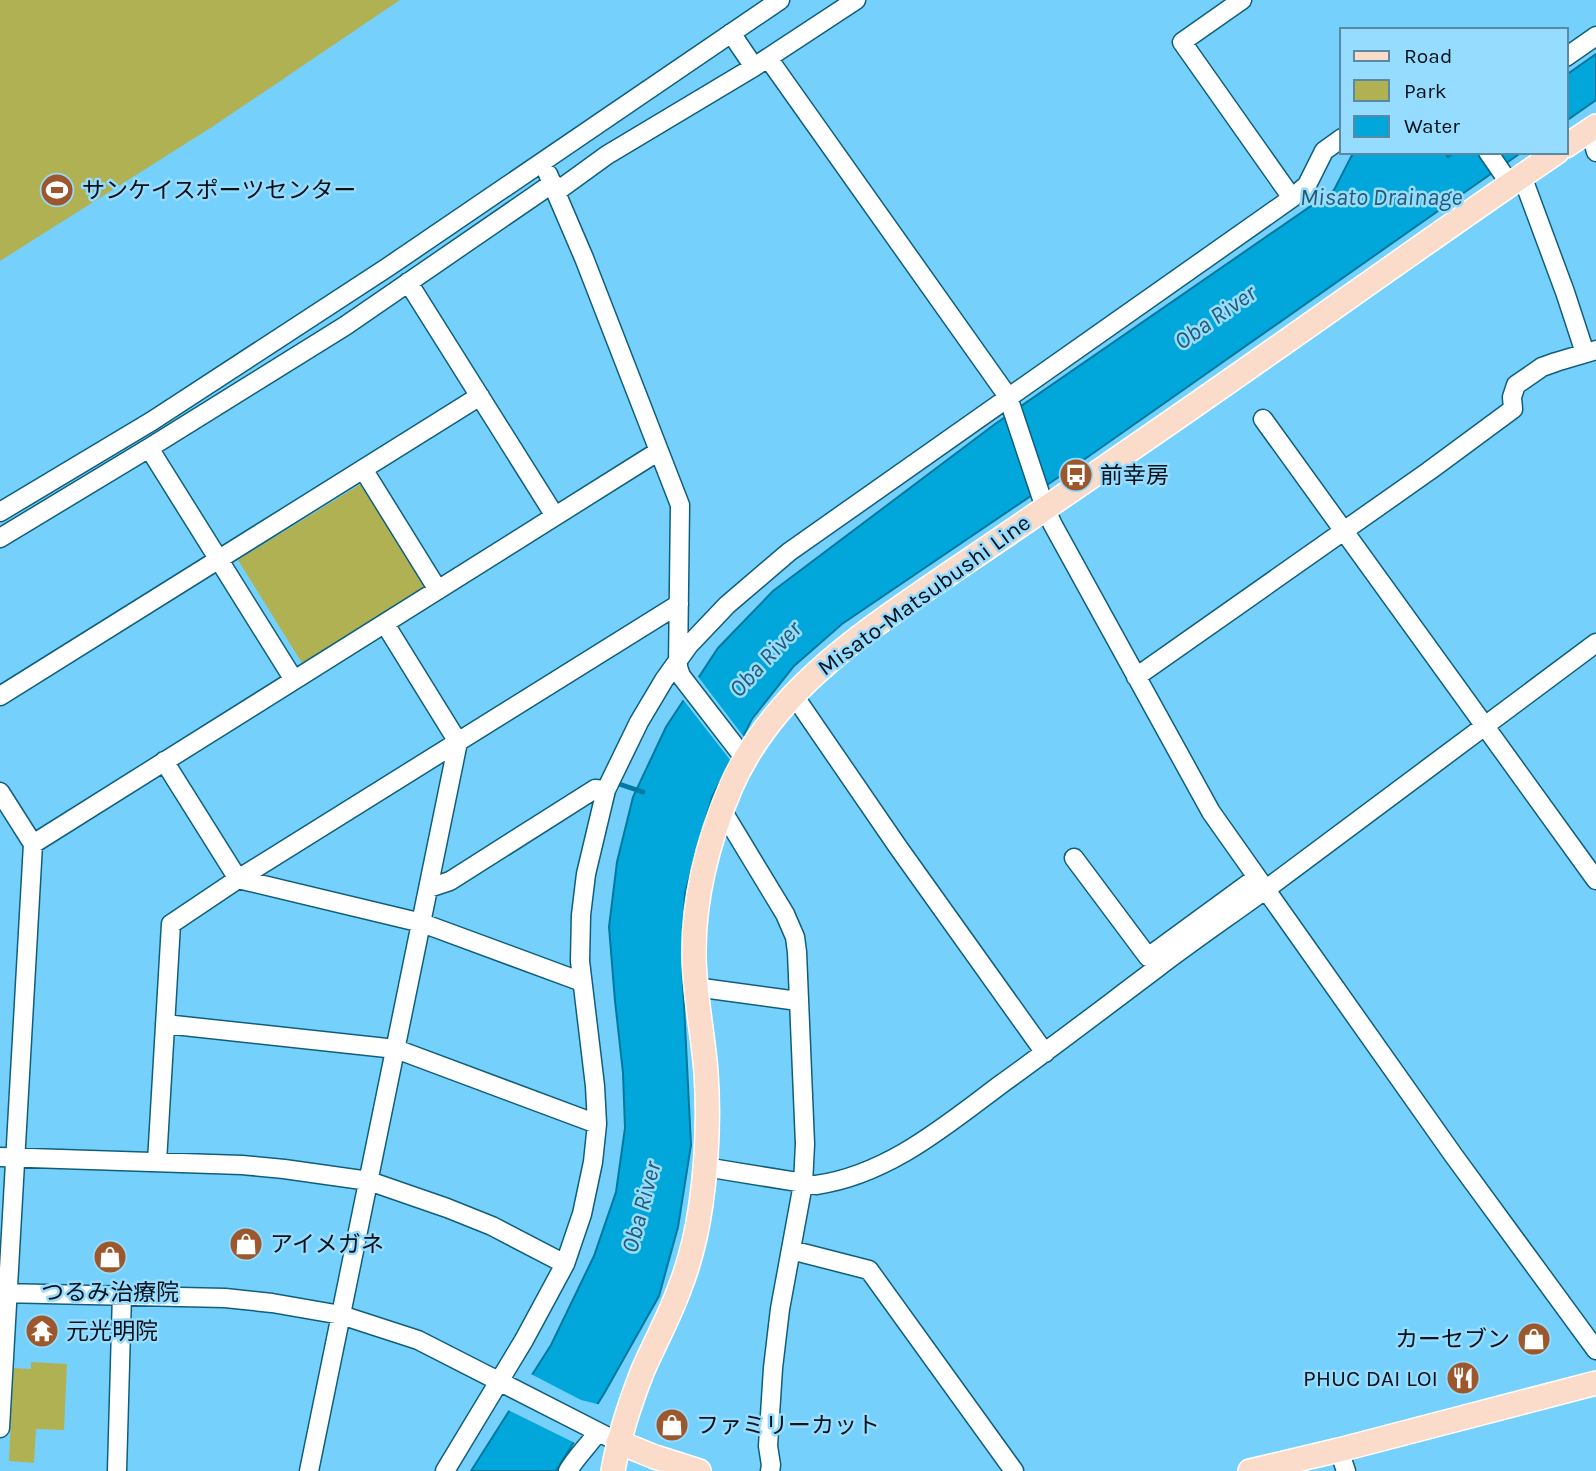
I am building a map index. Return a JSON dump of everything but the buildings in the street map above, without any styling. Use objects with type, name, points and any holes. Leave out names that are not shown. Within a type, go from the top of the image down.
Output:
[{"type":"main road","points":[[1568,145],[1594,136]]},
{"type":"main road","name":"Misato-Matsubushi Line","points":[[613,1471],[601,1434],[634,1392],[678,1295],[700,1208],[705,1167],[706,1075],[695,987],[694,953],[700,886],[707,853],[742,755],[793,694],[837,654],[1042,500],[1511,178],[1553,154]]},
{"type":"main road","points":[[1250,1471],[1342,1461],[1596,1383]]},
{"type":"main road","points":[[601,1434],[655,1457],[699,1471]]},
{"type":"street","points":[[0,512],[152,421],[388,267],[780,0]]},
{"type":"street","points":[[0,538],[345,326],[554,187],[761,62],[856,0]]},
{"type":"street","points":[[1241,0],[1182,42],[1292,198]]},
{"type":"street","points":[[731,33],[761,62],[1010,403],[1042,500],[1211,812],[1596,1350]]},
{"type":"street","points":[[1568,56],[1596,36]]},
{"type":"street","points":[[445,1471],[502,1383],[565,1264],[582,1214],[593,1163],[597,1124],[580,961],[581,915],[585,888],[606,790],[639,722],[664,680],[679,669],[689,645],[727,605],[789,552],[1010,403],[1292,198],[1307,185],[1324,151],[1340,139]]},
{"type":"street","points":[[1136,677],[1513,409],[1512,397],[1516,385],[1542,367],[1590,352],[1511,178],[1490,154]]},
{"type":"street","points":[[543,161],[680,505],[679,669],[742,755]]},
{"type":"street","points":[[408,282],[555,516]]},
{"type":"street","points":[[0,696],[480,396]]},
{"type":"street","points":[[1263,419],[1596,880]]},
{"type":"street","points":[[149,448],[294,680]]},
{"type":"street","points":[[33,844],[659,451]]},
{"type":"street","points":[[363,469],[438,590]]},
{"type":"street","points":[[157,1162],[171,924],[238,879],[679,604]]},
{"type":"street","points":[[309,1471],[458,742],[385,624]]},
{"type":"street","points":[[705,1167],[816,1185],[866,1171],[928,1139],[1045,1053],[1177,945],[1486,725],[1596,643]]},
{"type":"street","points":[[793,694],[1045,1053]]},
{"type":"street","points":[[164,761],[238,879],[422,923],[582,982]]},
{"type":"street","points":[[429,888],[450,881],[595,789],[606,790]]},
{"type":"street","points":[[0,792],[33,844],[8,1158],[0,1427]]},
{"type":"street","points":[[722,810],[785,914],[795,937],[805,1144],[803,1184],[780,1309],[773,1368],[768,1446],[770,1471]]},
{"type":"street","points":[[1074,858],[1148,957],[1177,945]]},
{"type":"street","points":[[695,987],[798,1000]]},
{"type":"street","points":[[165,1024],[396,1049],[597,1124]]},
{"type":"street","points":[[8,1158],[284,1169],[369,1181],[492,1226],[565,1264]]},
{"type":"street","points":[[791,1250],[869,1270],[1014,1471]]},
{"type":"street","points":[[4,1293],[225,1298],[341,1315],[418,1340],[601,1434],[575,1458],[568,1471]]},
{"type":"street","points":[[117,1471],[122,1294]]},
{"type":"green space","name":"サンケイスポーツセンター","points":[[0,0],[400,0],[212,127],[0,261]]},
{"type":"green space","points":[[364,482],[428,584],[302,663],[238,560]]},
{"type":"green space","points":[[31,1362],[67,1364],[64,1430],[36,1429],[34,1463],[9,1461],[13,1368],[31,1369]]},
{"type":"water","points":[[1596,54],[1596,100],[1568,120],[1568,74]]},
{"type":"water","name":"Misato Drainage","points":[[1446,154],[1448,157],[1452,154],[1519,154],[1072,468],[842,624],[794,666],[752,719],[712,797],[685,893],[682,965],[691,1145],[678,1227],[659,1296],[605,1392],[556,1471],[471,1471],[551,1345],[594,1256],[616,1192],[625,1128],[623,1073],[609,927],[617,862],[633,797],[666,727],[718,648],[773,591],[995,424],[1334,190],[1352,155]]},
{"type":"pier","points":[[696,674],[744,737],[731,761],[681,697]]},
{"type":"pier","points":[[529,1373],[581,1400],[601,1405],[577,1444],[506,1409]]},
{"type":"waterway","points":[[619,784],[643,792]]},
{"type":"place","name":"サンケイスポーツセンター","points":[[57,190]]},
{"type":"place","name":"前幸房","points":[[1076,475]]},
{"type":"place","name":"アイメガネ","points":[[246,1244]]},
{"type":"place","name":"つるみ治療院","points":[[110,1257]]},
{"type":"place","name":"元光明院","points":[[42,1331]]},
{"type":"place","name":"カーセブン","points":[[1534,1339]]},
{"type":"place","name":"PHUC DAI LOI","points":[[1463,1378]]},
{"type":"place","name":"ファミリーカット","points":[[672,1425]]},
{"type":"water label","name":"Oba River","points":[[1215,317]]},
{"type":"water label","name":"Oba River","points":[[765,659]]},
{"type":"water label","name":"Oba River","points":[[641,1207]]}]
